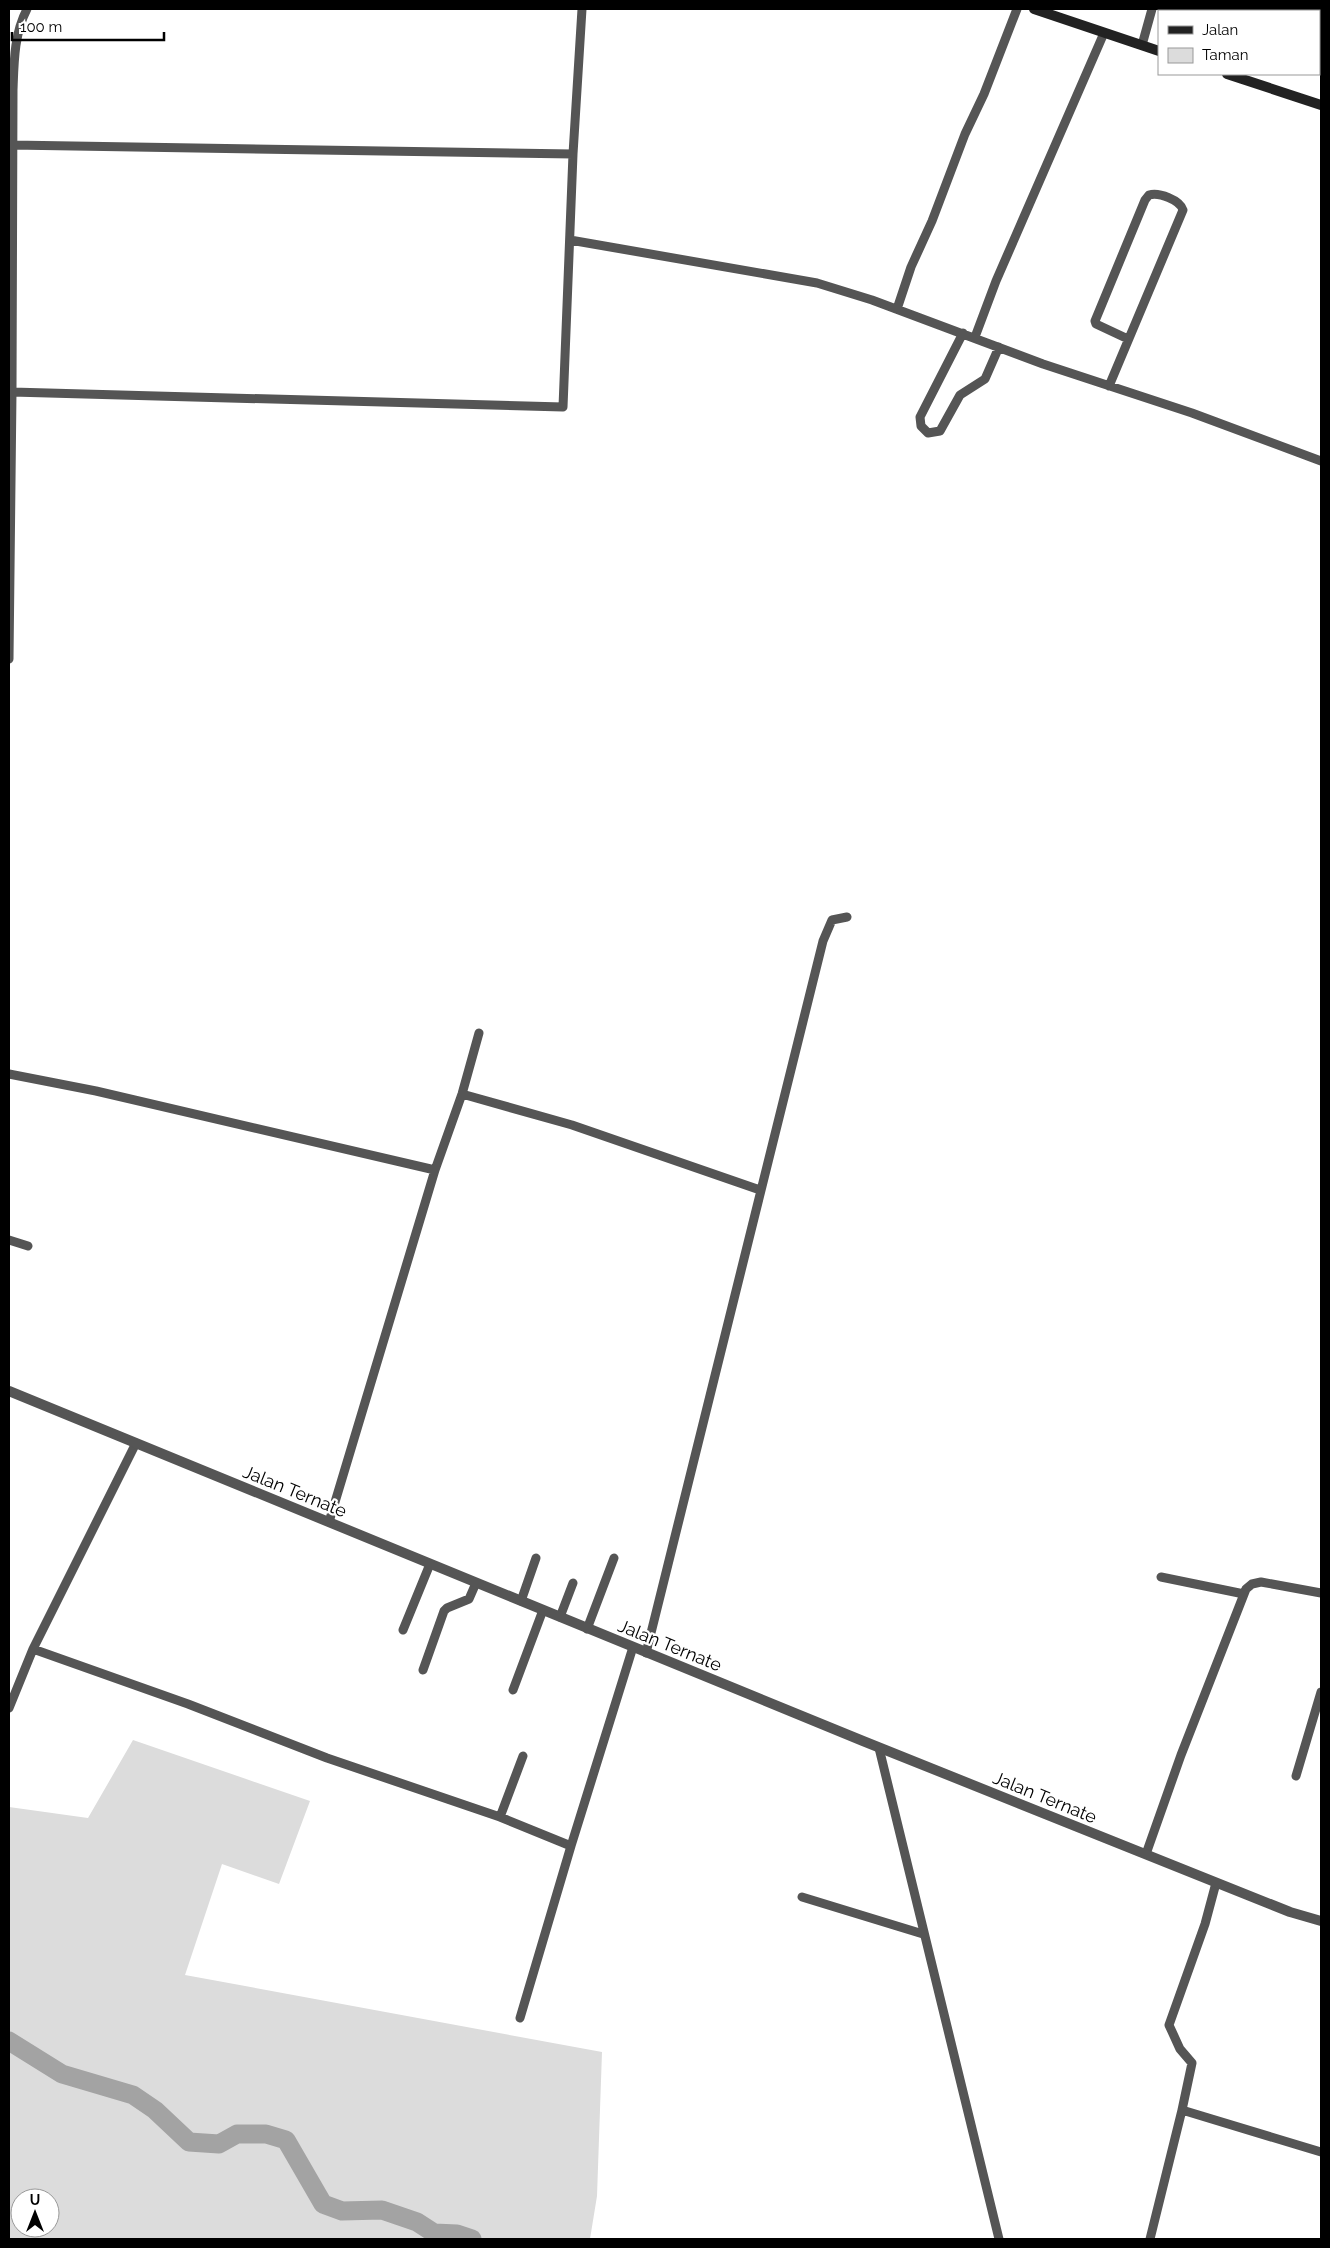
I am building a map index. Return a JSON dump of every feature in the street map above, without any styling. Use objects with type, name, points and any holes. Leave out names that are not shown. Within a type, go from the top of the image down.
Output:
[{"type":"main road","points":[[1034,9],[1158,51]]},
{"type":"main road","points":[[1230,75],[1321,106]]},
{"type":"street","points":[[9,659],[12,392],[10,313],[11,90],[14,54],[22,18],[27,9]]},
{"type":"street","points":[[12,392],[563,407],[573,154],[582,9]]},
{"type":"street","points":[[897,309],[911,267],[932,221],[965,134],[984,94],[1017,9]]},
{"type":"street","points":[[1142,45],[1152,9]]},
{"type":"street","points":[[975,337],[996,281],[1104,33]]},
{"type":"street","points":[[12,145],[573,154]]},
{"type":"street","points":[[1109,386],[1183,210],[1179,204],[1158,194],[1149,195],[1145,200],[1095,321],[1102,329],[1128,339]]},
{"type":"street","points":[[570,240],[817,283],[897,309],[1109,386],[1192,413],[1321,461]]},
{"type":"street","points":[[963,333],[920,417],[921,426],[928,433],[940,430],[960,395],[985,379],[999,347]]},
{"type":"street","points":[[646,1653],[822,941],[832,920],[847,917]]},
{"type":"street","points":[[329,1522],[435,1170],[462,1094],[478,1034]]},
{"type":"street","points":[[9,1074],[96,1091],[435,1170]]},
{"type":"street","points":[[462,1094],[572,1125],[760,1190]]},
{"type":"street","points":[[9,1240],[28,1246]]},
{"type":"street","name":"Jalan Ternate","points":[[9,1391],[878,1748],[1290,1912],[1321,1921]]},
{"type":"street","points":[[9,1708],[33,1649],[136,1443]]},
{"type":"street","points":[[521,1601],[536,1558]]},
{"type":"street","points":[[587,1629],[614,1558]]},
{"type":"street","points":[[403,1630],[430,1564]]},
{"type":"street","points":[[1162,1576],[1244,1594]]},
{"type":"street","points":[[1146,1854],[1181,1755],[1244,1594],[1252,1584],[1261,1582],[1321,1593]]},
{"type":"street","points":[[423,1670],[444,1611],[469,1599],[476,1583]]},
{"type":"street","points":[[560,1617],[573,1583]]},
{"type":"street","points":[[513,1690],[543,1610]]},
{"type":"street","points":[[520,2018],[570,1846],[633,1647]]},
{"type":"street","points":[[33,1649],[188,1704],[327,1758],[500,1817],[570,1846]]},
{"type":"street","points":[[1296,1776],[1321,1692]]},
{"type":"street","points":[[878,1748],[999,2239]]},
{"type":"street","points":[[500,1817],[523,1756]]},
{"type":"street","points":[[1150,2239],[1192,2063],[1180,2049],[1169,2025],[1205,1924],[1216,1883]]},
{"type":"street","points":[[802,1897],[923,1934]]},
{"type":"street","points":[[1182,2110],[1321,2152]]},
{"type":"green space","points":[[133,1740],[310,1801],[279,1884],[222,1864],[185,1975],[602,2052],[597,2196],[590,2239],[9,2239],[9,1807],[88,1818]]},
{"type":"waterway","points":[[9,2041],[62,2074],[133,2095],[155,2110],[189,2142],[219,2144],[237,2134],[266,2134],[286,2140],[323,2204],[342,2211],[382,2210],[417,2222],[434,2233],[457,2234],[472,2239]]}]
